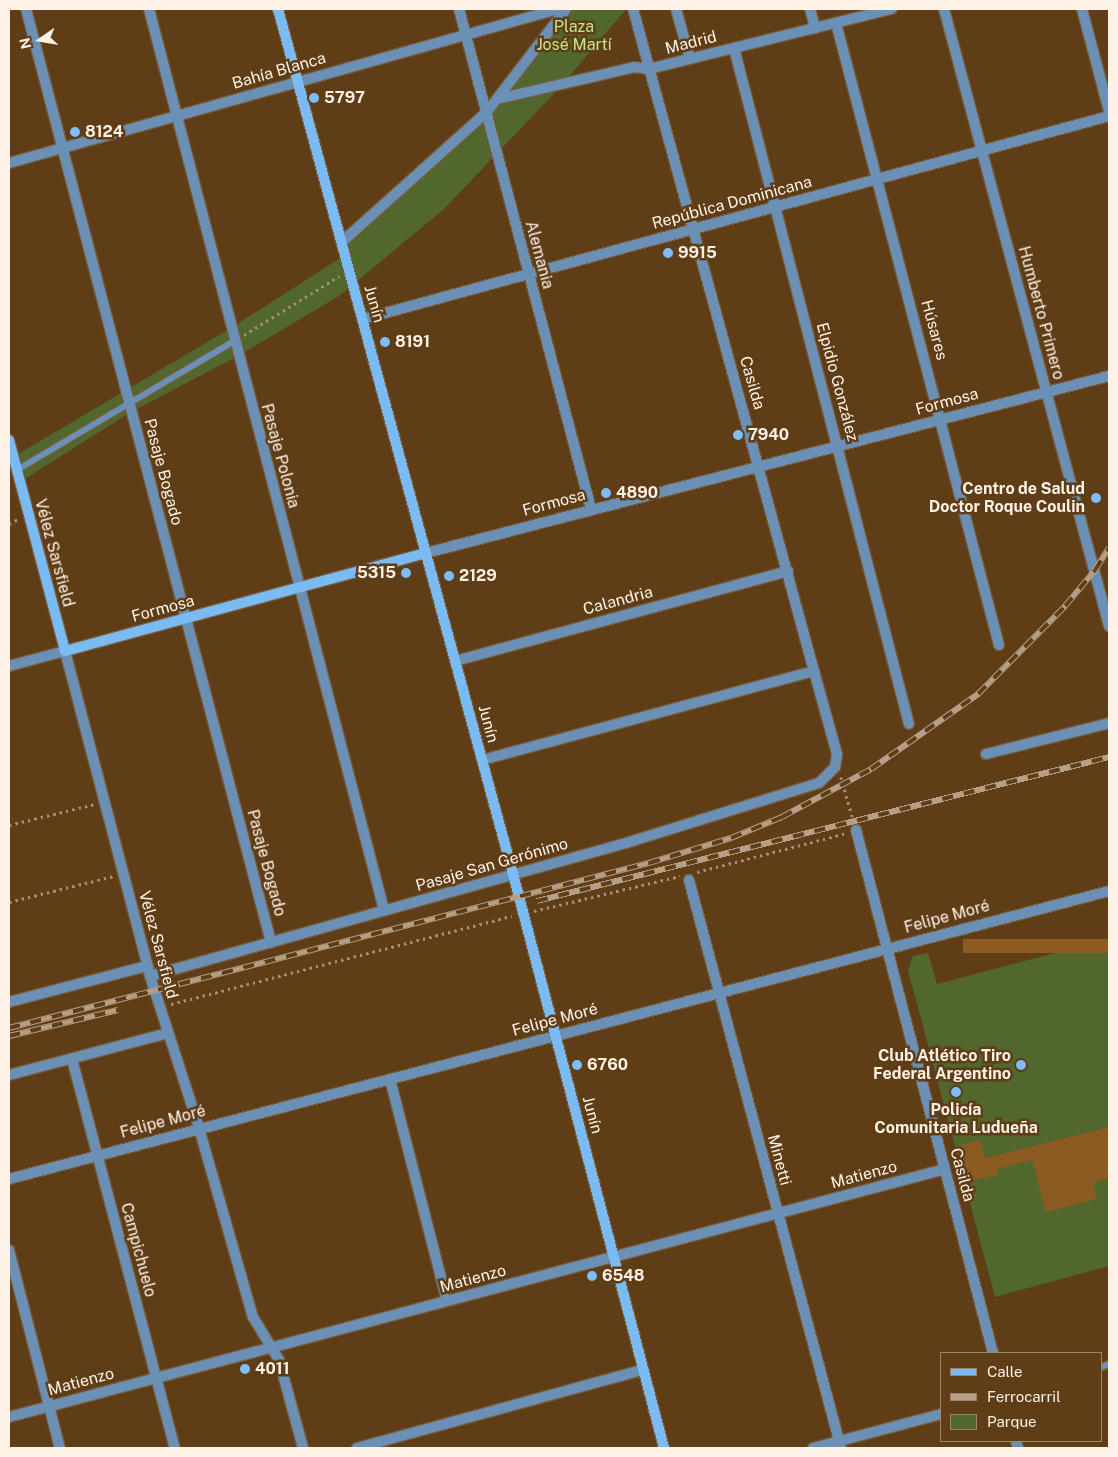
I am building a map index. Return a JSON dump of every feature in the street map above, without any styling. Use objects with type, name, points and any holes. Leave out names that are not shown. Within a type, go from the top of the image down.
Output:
[{"type":"main road","name":"Junín","points":[[278,9],[513,874],[664,1448]]},
{"type":"main road","name":"Vélez Sarsfield","points":[[9,440],[65,651]]},
{"type":"main road","name":"Formosa","points":[[65,651],[426,553]]},
{"type":"street","name":"Pasaje Bogado","points":[[26,9],[271,942]]},
{"type":"street","name":"Pasaje Polonia","points":[[149,9],[234,341],[384,910]]},
{"type":"street","name":"Alemania","points":[[458,9],[591,509]]},
{"type":"street","name":"Bahía Blanca","points":[[9,163],[558,9]]},
{"type":"street","points":[[342,242],[486,113],[566,9]]},
{"type":"street","name":"Casilda","points":[[633,9],[760,467],[837,754],[835,767]]},
{"type":"street","points":[[676,9],[690,59]]},
{"type":"street","points":[[810,9],[815,28]]},
{"type":"street","name":"Madrid","points":[[497,99],[634,67],[650,69],[892,9]]},
{"type":"street","name":"Humberto Primero","points":[[944,9],[1109,626]]},
{"type":"street","points":[[1082,9],[1109,111]]},
{"type":"street","name":"Húsares","points":[[836,23],[942,420],[999,645]]},
{"type":"street","name":"Elpidio González","points":[[734,48],[909,724]]},
{"type":"street","name":"República Dominicana","points":[[363,319],[1109,116]]},
{"type":"street","name":"Formosa","points":[[426,553],[1109,376]]},
{"type":"street","name":"Calandria","points":[[455,660],[788,571]]},
{"type":"street","name":"Formosa","points":[[9,666],[65,651]]},
{"type":"street","name":"Vélez Sarsfield","points":[[65,651],[147,966],[199,1128],[253,1317],[279,1360],[302,1448]]},
{"type":"street","points":[[482,760],[814,671]]},
{"type":"street","points":[[986,754],[1109,723]]},
{"type":"street","name":"Pasaje San Gerónimo","points":[[150,976],[626,844],[818,783],[835,767]]},
{"type":"street","name":"Casilda","points":[[856,830],[993,1352]]},
{"type":"street","name":"Minetti","points":[[688,876],[840,1445]]},
{"type":"street","name":"Felipe Moré","points":[[9,1179],[1109,891]]},
{"type":"street","points":[[9,1002],[147,966]]},
{"type":"street","points":[[9,1075],[168,1033]]},
{"type":"street","name":"Campichuelo","points":[[72,1059],[175,1448]]},
{"type":"street","points":[[390,1079],[447,1301]]},
{"type":"street","name":"Matienzo","points":[[9,1417],[945,1169]]},
{"type":"street","points":[[9,1250],[60,1448]]},
{"type":"street","points":[[357,1448],[643,1370]]},
{"type":"street","points":[[813,1448],[840,1445],[940,1415]]},
{"type":"lane","points":[[17,470],[128,402],[234,341]]},
{"type":"path","points":[[234,341],[349,270]]},
{"type":"path","points":[[160,1006],[522,914],[688,876],[856,830],[845,784],[835,767]]},
{"type":"path","points":[[9,825],[105,802]]},
{"type":"path","points":[[9,902],[124,873]]},
{"type":"green space","name":"Plaza José Martí","points":[[566,9],[626,9],[563,84],[444,209],[339,296],[238,356],[131,412],[20,482],[13,457],[231,328],[345,255],[342,242],[486,113]]},
{"type":"green space","name":"Club Atlético Tiro Federal Argentino","points":[[1109,939],[1109,1266],[995,1297],[908,970],[913,956],[928,953],[937,984]]},
{"type":"building","points":[[963,939],[1109,939],[1109,953],[963,953]]},
{"type":"building","points":[[1109,1127],[1109,1178],[1093,1183],[1097,1199],[1046,1212],[1032,1160],[997,1169],[999,1174],[965,1183],[955,1147],[980,1140],[985,1158]]},
{"type":"railway","points":[[9,1028],[649,863],[731,838],[782,817],[871,769],[978,694],[1065,606],[1095,570],[1109,548]]},
{"type":"railway","points":[[537,901],[1109,757]]},
{"type":"railway","points":[[9,1036],[118,1010]]},
{"type":"place","name":"5797","points":[[314,98]]},
{"type":"place","name":"8124","points":[[75,132]]},
{"type":"place","name":"9915","points":[[668,253]]},
{"type":"place","name":"8191","points":[[385,342]]},
{"type":"place","name":"7940","points":[[738,435]]},
{"type":"place","name":"4890","points":[[606,493]]},
{"type":"place","name":"Centro de Salud Doctor Roque Coulin","points":[[1096,498]]},
{"type":"place","name":"5315","points":[[406,573]]},
{"type":"place","name":"2129","points":[[449,576]]},
{"type":"place","name":"6760","points":[[577,1065]]},
{"type":"place","name":"Club Atlético Tiro Federal Argentino","points":[[1021,1065]]},
{"type":"place","name":"Policía Comunitaria Ludueña","points":[[956,1092]]},
{"type":"place","name":"6548","points":[[592,1276]]},
{"type":"place","name":"4011","points":[[245,1369]]}]
